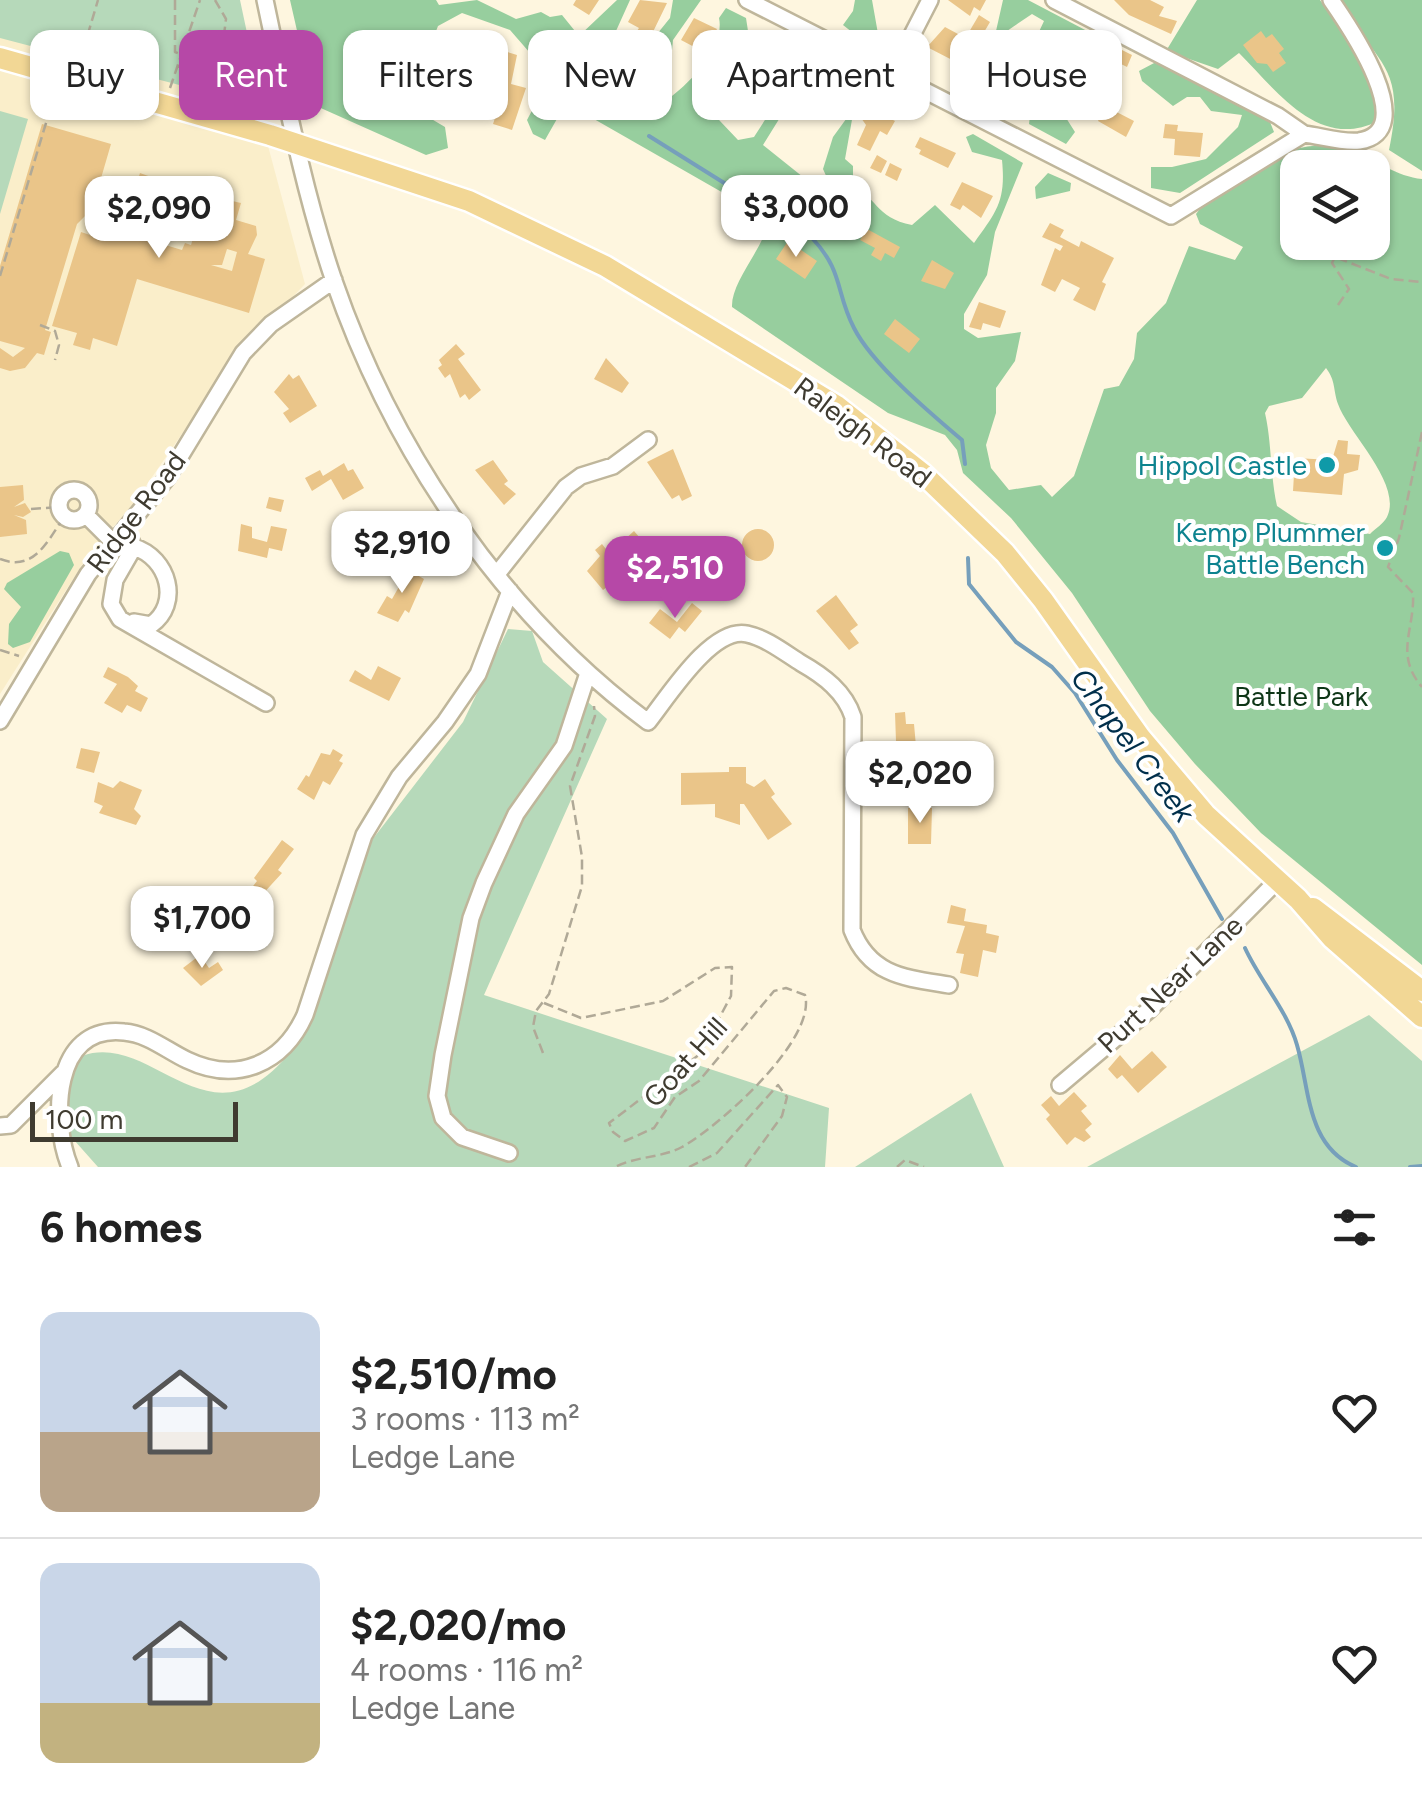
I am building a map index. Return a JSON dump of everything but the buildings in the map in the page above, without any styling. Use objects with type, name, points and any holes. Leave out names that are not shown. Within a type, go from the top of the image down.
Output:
[{"type":"main road","name":"Raleigh Road","points":[[0,58],[30,67]]},
{"type":"main road","name":"Raleigh Road","points":[[159,104],[295,143],[468,200],[542,232],[669,303],[837,406],[880,439],[1004,553],[1164,768],[1206,815],[1298,899],[1332,938],[1422,1018]]},
{"type":"main road","name":"Raleigh Road","points":[[1298,899],[1339,924],[1422,991]]},
{"type":"street","points":[[265,0],[295,143],[334,280],[402,432],[428,479],[510,591],[587,676],[648,722],[716,641],[728,634],[745,634],[811,668],[842,693],[853,717],[852,930],[876,966],[894,976],[949,985]]},
{"type":"street","points":[[747,0],[806,30]]},
{"type":"street","points":[[915,30],[930,0]]},
{"type":"street","points":[[1054,0],[1278,116],[1304,134],[1356,142],[1376,134],[1390,114],[1390,90],[1330,0]]},
{"type":"street","points":[[930,93],[1171,216],[1304,134]]},
{"type":"street","name":"Ridge Road","points":[[0,720],[72,600],[113,542],[168,478],[229,373],[254,340],[334,280]]},
{"type":"street","points":[[497,574],[566,487],[581,476],[614,466],[648,440]]},
{"type":"street","points":[[78,490],[88,498],[86,515],[76,520],[62,512],[65,493],[78,490]]},
{"type":"street","points":[[86,515],[113,542]]},
{"type":"street","points":[[120,618],[151,625],[168,608],[167,580],[150,557],[134,546],[125,530]]},
{"type":"street","points":[[134,546],[112,592],[111,604],[120,618],[266,703]]},
{"type":"street","points":[[0,1126],[11,1125],[63,1073],[84,1042],[109,1032],[140,1035],[186,1060],[222,1070],[264,1064],[285,1048],[305,1014],[364,834],[399,778],[470,687],[510,591]]},
{"type":"street","points":[[513,1159],[462,1137],[443,1118],[437,1096],[443,1055],[471,918],[484,883],[516,814],[564,746],[587,676]]},
{"type":"street","name":"Purt Near Lane","points":[[1060,1085],[1150,1009],[1277,881]]},
{"type":"street","points":[[63,1073],[61,1125],[70,1167]]},
{"type":"path","points":[[89,30],[98,0]]},
{"type":"path","points":[[169,0],[175,1],[173,46],[178,55]]},
{"type":"path","points":[[170,88],[178,55],[200,0]]},
{"type":"path","points":[[215,0],[225,30]]},
{"type":"path","points":[[0,276],[47,120]]},
{"type":"path","points":[[1338,305],[1348,282],[1332,263],[1335,257],[1391,279],[1422,282]]},
{"type":"path","points":[[40,325],[56,334],[59,346],[55,360]]},
{"type":"path","points":[[1422,432],[1399,538],[1388,567],[1413,593],[1404,653],[1410,672],[1422,687]]},
{"type":"path","points":[[0,559],[15,564],[32,559],[62,512],[31,510]]},
{"type":"path","points":[[0,650],[26,658]]},
{"type":"path","points":[[543,1054],[533,1026],[536,1011],[544,1003],[582,886],[582,856],[570,786],[595,716],[594,704]]},
{"type":"path","name":"Goat Hill","points":[[544,1003],[581,1018],[663,1001],[715,968],[732,967],[730,996],[700,1054],[610,1123],[613,1132],[625,1141],[654,1128],[675,1097],[699,1081],[774,991],[786,988],[805,995],[803,1019],[783,1056],[724,1117],[677,1150],[636,1156],[615,1167]]},
{"type":"path","points":[[689,1167],[716,1153],[778,1084],[787,1097],[782,1116],[744,1167]]},
{"type":"path","points":[[897,1167],[906,1160],[924,1167]]},
{"type":"shaded area","points":[[0,0],[236,0],[242,30],[179,30],[179,120],[261,120],[305,284],[234,359],[134,503],[89,554],[0,694]]},
{"type":"green space","points":[[0,0],[240,0],[246,30],[179,30],[179,85],[159,80],[159,30],[30,30],[30,46],[0,38]]},
{"type":"green space","points":[[290,0],[436,0],[439,5],[477,0],[516,19],[541,12],[550,17],[562,15],[574,30],[528,30],[528,51],[510,30],[462,13],[436,30],[343,30],[343,118],[323,109],[323,30],[297,30]]},
{"type":"green space","points":[[617,0],[630,0],[616,30],[585,30]]},
{"type":"green space","points":[[673,0],[701,0],[673,40],[672,50],[672,30],[660,30],[670,18]]},
{"type":"green space","points":[[855,0],[872,0],[877,30],[849,30],[843,25]]},
{"type":"green space","points":[[1003,0],[1028,0],[1085,30],[1040,30],[1044,21],[1032,14],[1009,30],[996,30]]},
{"type":"green space","points":[[1197,0],[1320,0],[1382,88],[1378,121],[1357,128],[1318,123],[1284,99],[1239,53],[1218,69],[1166,51]]},
{"type":"green space","points":[[1340,0],[1422,0],[1422,171],[1389,150],[1394,122],[1391,82]]},
{"type":"green space","points":[[726,8],[746,18],[748,30],[720,30],[719,18]]},
{"type":"green space","points":[[1156,62],[1270,122],[1274,132],[1180,193],[1151,188],[1151,167],[1172,167],[1206,159],[1238,127],[1242,115],[1211,111],[1200,97],[1187,97],[1173,106],[1142,81],[1139,71]]},
{"type":"green space","name":"Battle Park","points":[[692,78],[692,120],[719,120],[738,140],[754,137],[765,120],[778,120],[763,145],[813,185],[832,189],[823,169],[833,137],[845,120],[852,120],[845,159],[853,166],[853,187],[890,217],[912,225],[935,205],[974,243],[998,205],[1003,186],[1002,160],[972,152],[966,137],[973,134],[1023,163],[995,232],[987,275],[964,314],[964,329],[978,338],[1021,332],[1015,361],[996,388],[996,413],[986,445],[991,468],[1009,490],[1041,485],[1052,497],[1074,476],[1104,389],[1119,386],[1134,359],[1137,333],[1166,303],[1189,246],[1235,260],[1243,247],[1200,224],[1196,214],[1203,205],[1280,155],[1280,260],[1390,260],[1390,169],[1422,179],[1422,965],[1261,833],[1195,764],[1150,711],[1072,593],[1011,518],[963,473],[957,450],[945,435],[888,413],[732,307],[737,286],[769,219],[596,120],[672,120],[672,96]],"holes":[[[1326,368],[1344,416],[1388,490],[1387,517],[1370,534],[1301,522],[1277,506],[1265,413],[1269,406],[1302,398]]]},
{"type":"green space","points":[[0,111],[28,119],[0,214]]},
{"type":"green space","points":[[348,120],[433,120],[445,127],[448,148],[426,155]]},
{"type":"green space","points":[[527,120],[556,120],[545,140],[533,134]]},
{"type":"green space","points":[[1029,120],[1067,120],[1075,132],[1066,144],[1029,124]]},
{"type":"green space","points":[[1309,146],[1346,150],[1294,150]]},
{"type":"green space","points":[[1048,173],[1071,183],[1070,191],[1036,199],[1035,187]]},
{"type":"green space","points":[[60,551],[69,553],[74,565],[30,642],[13,648],[8,644],[9,624],[21,607],[4,589],[7,583]]},
{"type":"green space","points":[[508,629],[532,631],[543,662],[607,719],[484,995],[829,1108],[825,1167],[98,1167],[66,1131],[61,1094],[82,1056],[108,1053],[134,1059],[183,1083],[208,1091],[234,1092],[262,1079],[292,1050],[355,862],[463,722]]},
{"type":"green space","points":[[1369,1015],[1422,1061],[1422,1167],[1087,1167]]},
{"type":"green space","points":[[971,1093],[1004,1167],[855,1167]]},
{"type":"waterway","name":"Chapel Creek","points":[[649,136],[812,238],[829,261],[862,342],[903,387],[962,440],[965,464]]},
{"type":"waterway","name":"Chapel Creek","points":[[968,558],[969,584],[1016,642],[1052,667],[1075,693],[1117,760],[1173,833],[1222,919]]},
{"type":"waterway","name":"Chapel Creek","points":[[1245,948],[1293,1032],[1319,1131],[1340,1158],[1356,1167]]},
{"type":"waterway","name":"Chapel Creek","points":[[1410,1167],[1422,1166]]},
{"type":"place","name":"Hippol Castle","points":[[1327,465]]},
{"type":"place","name":"Kemp Plummer Battle Bench","points":[[1385,548]]}]
